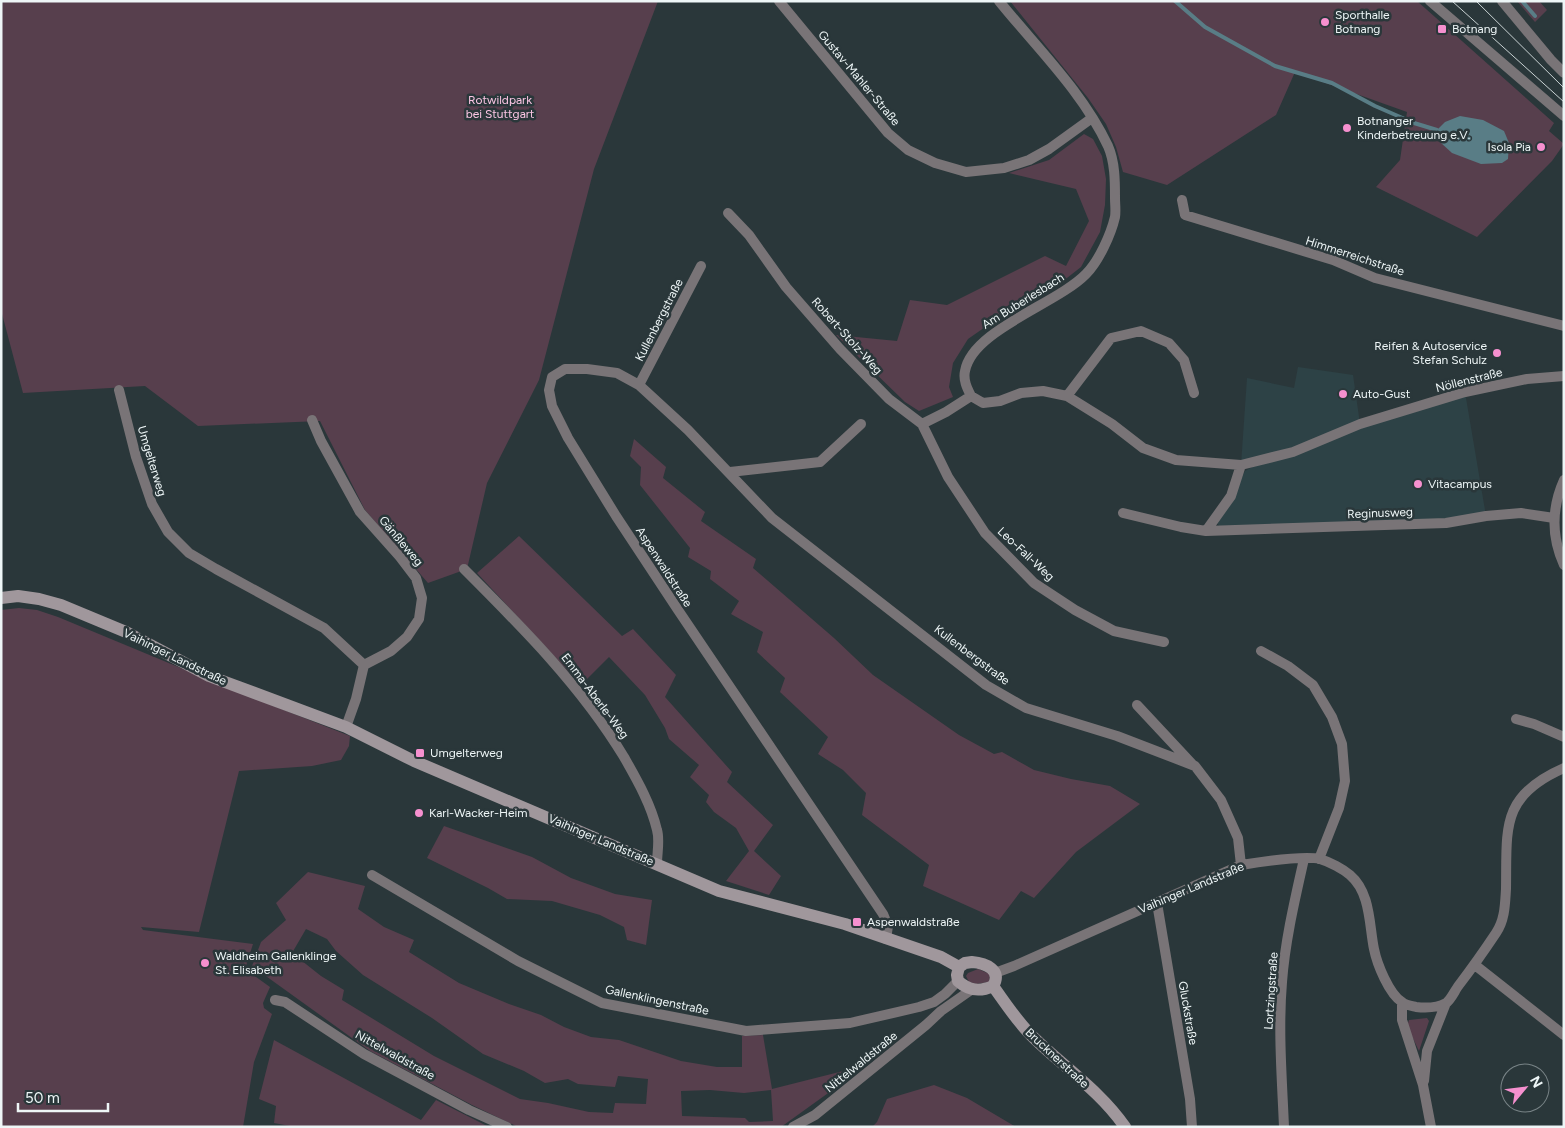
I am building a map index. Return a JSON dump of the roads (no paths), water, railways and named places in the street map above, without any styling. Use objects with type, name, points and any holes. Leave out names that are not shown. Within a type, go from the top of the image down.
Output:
[{"type":"street","name":"Gustav-Mahler-Straße","points":[[779,1],[888,134],[908,150],[935,163],[966,172],[1004,168],[1028,160],[1050,149],[1092,118]]},
{"type":"street","name":"Am Buberlesbach","points":[[970,396],[965,380],[965,370],[973,351],[986,339],[1062,293],[1087,273],[1103,248],[1115,216],[1116,176],[1109,148],[1092,118],[1044,53],[999,1]]},
{"type":"street","points":[[1430,1],[1564,116]]},
{"type":"street","points":[[1502,1],[1564,73]]},
{"type":"street","name":"Himmerreichstraße","points":[[1182,200],[1185,215],[1333,260],[1375,278],[1564,326]]},
{"type":"street","name":"Robert-Stolz-Weg","points":[[728,213],[749,235],[786,287],[840,349],[890,399],[922,424]]},
{"type":"street","name":"Kullenbergstraße","points":[[639,385],[700,266]]},
{"type":"street","points":[[1068,396],[1112,338],[1141,332],[1169,343],[1184,360],[1194,393]]},
{"type":"street","name":"Kullenbergstraße","points":[[552,376],[565,369],[587,369],[617,373],[639,385],[730,472],[772,518],[986,685],[1026,708],[1118,736],[1195,766]]},
{"type":"street","name":"Aspenwaldstraße","points":[[552,376],[549,390],[552,406],[568,438],[616,516],[683,618],[883,914],[888,926],[886,939]]},
{"type":"street","name":"Nöllenstraße","points":[[970,396],[983,403],[1000,401],[1021,393],[1043,391],[1068,396],[1112,424],[1143,448],[1176,460],[1241,465],[1293,452],[1360,424],[1465,392],[1527,380],[1564,376]]},
{"type":"street","name":"Umgelterweg","points":[[119,390],[136,457],[152,504],[168,532],[189,553],[324,628],[364,665]]},
{"type":"street","points":[[922,424],[946,412],[970,396]]},
{"type":"street","name":"Gänßleweg","points":[[312,420],[321,441],[360,512],[406,564],[416,578],[422,598],[419,619],[407,637],[391,651],[364,665]]},
{"type":"street","points":[[730,472],[820,462],[861,424]]},
{"type":"street","name":"Leo-Fall-Weg","points":[[922,424],[948,477],[985,533],[1034,583],[1075,610],[1114,631],[1164,642]]},
{"type":"street","points":[[1123,513],[1206,531],[1231,496],[1241,465]]},
{"type":"street","points":[[1564,480],[1557,496],[1554,518],[1556,548],[1564,565]]},
{"type":"street","name":"Reginusweg","points":[[1206,531],[1446,523],[1486,516],[1521,513],[1554,518]]},
{"type":"street","name":"Emma-Aberle-Weg","points":[[464,569],[526,631],[564,674],[608,731],[641,786],[658,831],[657,864]]},
{"type":"street","name":"Vaihinger Landstraße","points":[[1,598],[18,596],[61,605],[126,632],[209,676],[346,728],[414,761],[719,891],[808,913],[941,957],[959,967]]},
{"type":"street","points":[[1261,651],[1288,666],[1313,685],[1332,717],[1342,744],[1345,781],[1339,808],[1319,859]]},
{"type":"street","points":[[346,728],[356,699],[364,665]]},
{"type":"street","points":[[1137,705],[1195,766],[1221,800],[1238,838],[1241,865]]},
{"type":"street","points":[[1516,719],[1534,724],[1564,737]]},
{"type":"street","points":[[1423,1085],[1427,1052],[1446,1003],[1475,965],[1499,928],[1503,915],[1509,819],[1516,804],[1526,791],[1544,777],[1564,768]]},
{"type":"street","name":"Lortzingstraße","points":[[1284,1127],[1280,1045],[1282,982],[1291,918],[1304,859]]},
{"type":"street","name":"Vaihinger Landstraße","points":[[995,973],[1241,865],[1319,859],[1336,866],[1351,876],[1362,890],[1368,910],[1374,952],[1385,979],[1402,1002]]},
{"type":"street","name":"Gallenklingenstraße","points":[[372,875],[518,961],[602,1003],[746,1032],[850,1023],[919,1007],[934,1002],[958,981]]},
{"type":"street","name":"Gluckstraße","points":[[1157,903],[1190,1099],[1192,1127]]},
{"type":"street","points":[[965,963],[981,963],[990,967],[995,973],[993,986],[981,990],[971,990],[958,981],[957,975],[959,967],[965,963]]},
{"type":"street","points":[[1475,965],[1564,1035]]},
{"type":"street","name":"Brucknerstraße","points":[[993,986],[1015,1017],[1033,1037],[1093,1091],[1112,1110],[1125,1127]]},
{"type":"street","name":"Nittelwaldstraße","points":[[793,1127],[815,1115],[941,1011],[971,990]]},
{"type":"street","name":"Nittelwaldstraße","points":[[275,1000],[285,1002],[364,1054],[469,1110],[507,1127]]},
{"type":"street","points":[[934,1002],[941,1011]]},
{"type":"street","points":[[1431,1127],[1423,1085],[1402,1020],[1402,1002],[1414,1007],[1428,1008],[1446,1003]]},
{"type":"waterway","points":[[1175,1],[1205,27],[1275,66],[1332,83],[1375,106],[1414,123],[1437,130]]},
{"type":"waterway","points":[[1522,1],[1535,16]]},
{"type":"tram line","points":[[1452,1],[1564,102]]},
{"type":"tram line","points":[[1476,1],[1564,88]]},
{"type":"place","name":"Sporthalle Botnang","points":[[1325,22]]},
{"type":"place","name":"Botnang","points":[[1442,29]]},
{"type":"place","name":"Botnanger Kinderbetreuung e.V.","points":[[1347,128]]},
{"type":"place","name":"Isola Pia","points":[[1541,147]]},
{"type":"place","name":"Reifen & Autoservice Stefan Schulz","points":[[1497,353]]},
{"type":"place","name":"Auto-Gust","points":[[1343,394]]},
{"type":"place","name":"Vitacampus","points":[[1418,484]]},
{"type":"place","name":"Umgelterweg","points":[[420,753]]},
{"type":"place","name":"Karl-Wacker-Heim","points":[[419,813]]},
{"type":"place","name":"Aspenwaldstraße","points":[[857,922]]},
{"type":"place","name":"Waldheim Gallenklinge St. Elisabeth","points":[[205,963]]},
{"type":"park label","name":"Rotwildpark bei Stuttgart","points":[[500,107]]}]
